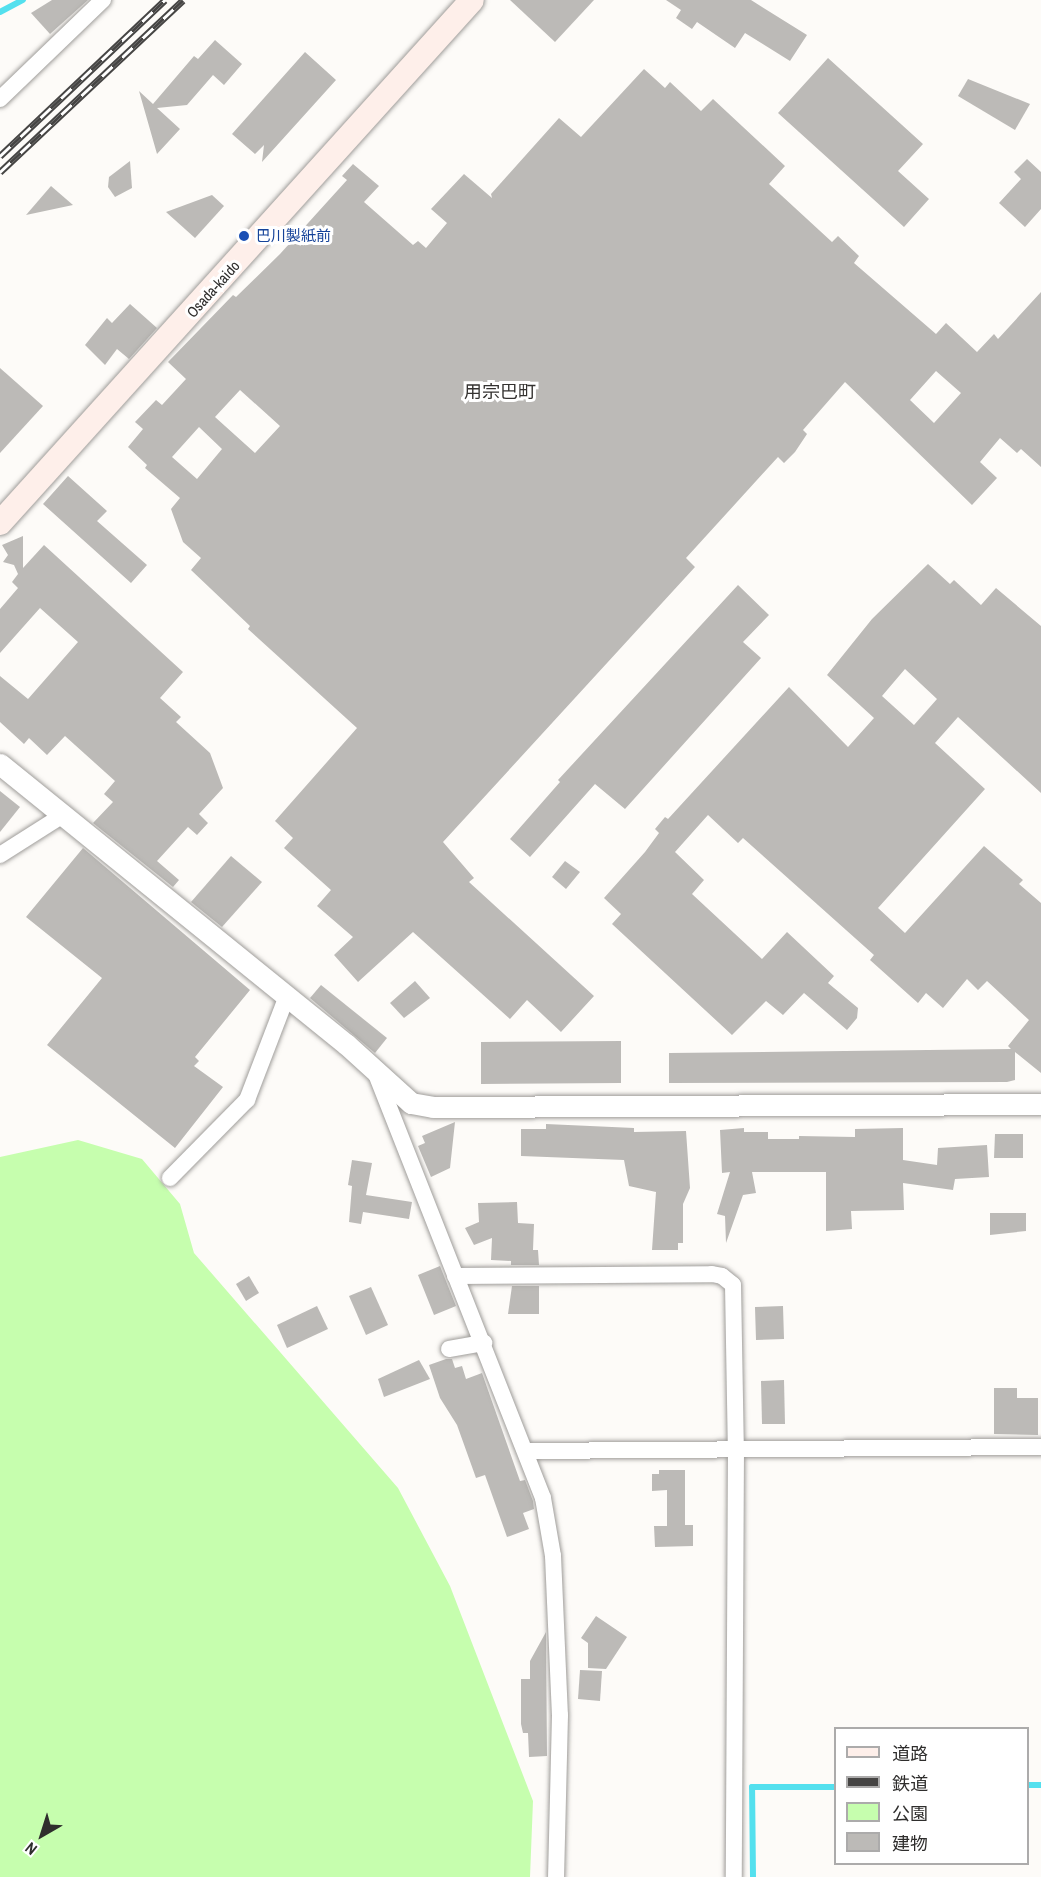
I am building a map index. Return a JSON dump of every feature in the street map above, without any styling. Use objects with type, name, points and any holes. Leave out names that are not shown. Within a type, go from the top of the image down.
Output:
[{"type":"main road","name":"Osada-kaido","points":[[0,523],[472,0]]},
{"type":"street","points":[[0,99],[104,0]]},
{"type":"street","points":[[0,764],[287,996],[411,1102],[433,1107],[1041,1104]]},
{"type":"street","points":[[0,855],[63,815]]},
{"type":"street","points":[[170,1178],[247,1100],[287,996]]},
{"type":"street","points":[[376,1074],[455,1276],[484,1343],[543,1498],[553,1556],[561,1715],[556,1877]]},
{"type":"street","points":[[455,1276],[723,1276],[733,1285],[735,1295],[736,1449],[734,1877]]},
{"type":"street","points":[[449,1349],[484,1343]]},
{"type":"street","points":[[526,1451],[1041,1447]]},
{"type":"green space","points":[[78,1140],[142,1159],[180,1204],[194,1253],[398,1488],[450,1586],[533,1801],[530,1877],[0,1877],[0,1157]]},
{"type":"building","points":[[52,0],[88,0],[50,34],[31,13]]},
{"type":"building","points":[[510,0],[594,0],[555,42]]},
{"type":"building","points":[[666,0],[751,0],[807,35],[790,61],[745,33],[735,48],[697,22],[692,29],[676,18],[681,10]]},
{"type":"building","points":[[215,40],[242,64],[224,85],[213,75],[187,105],[157,108],[180,129],[157,154],[139,91],[153,104],[194,56],[198,59]]},
{"type":"building","points":[[305,52],[336,80],[262,162],[264,145],[255,154],[232,134]]},
{"type":"building","points":[[828,58],[923,144],[898,171],[929,199],[904,227],[778,113]]},
{"type":"building","points":[[644,69],[665,88],[670,82],[701,111],[713,99],[785,166],[769,184],[832,242],[838,236],[859,256],[854,263],[936,334],[946,323],[977,352],[994,334],[998,339],[1041,292],[1041,467],[1021,449],[1017,453],[1000,438],[980,462],[997,478],[972,505],[845,382],[803,430],[807,434],[795,452],[784,463],[778,457],[686,558],[695,567],[443,842],[474,878],[469,882],[594,996],[561,1032],[527,1000],[510,1019],[413,932],[358,982],[334,955],[353,937],[317,906],[331,890],[284,848],[293,838],[275,821],[357,728],[248,629],[250,626],[191,570],[201,558],[183,542],[171,509],[180,498],[145,468],[147,465],[128,447],[143,429],[135,422],[156,400],[162,405],[186,379],[168,362],[233,295],[236,297],[280,254],[347,180],[342,176],[353,164],[379,186],[364,202],[413,245],[418,241],[426,248],[447,223],[431,209],[464,174],[492,198],[491,194],[559,118],[581,137]],"holes":[[[936,371],[961,393],[934,423],[910,400]],[[240,390],[280,426],[255,453],[215,417]],[[199,427],[222,449],[197,479],[172,457]]]},
{"type":"building","points":[[968,79],[1030,104],[1015,130],[958,96]]},
{"type":"building","points":[[1027,159],[1041,172],[1041,209],[1025,227],[999,203],[1021,179],[1014,172]]},
{"type":"building","points":[[130,161],[132,188],[115,197],[108,187],[109,177]]},
{"type":"building","points":[[51,186],[73,205],[26,215]]},
{"type":"building","points":[[212,195],[224,206],[195,238],[166,212]]},
{"type":"building","points":[[130,304],[157,328],[129,359],[117,349],[105,365],[85,345],[107,318],[112,323]]},
{"type":"building","points":[[0,368],[43,406],[0,453]]},
{"type":"building","points":[[68,476],[107,511],[97,521],[147,565],[131,583],[43,504]]},
{"type":"building","points":[[23,536],[23,568],[44,545],[183,672],[160,698],[181,717],[176,722],[210,753],[223,788],[199,814],[208,823],[197,835],[188,827],[157,861],[179,880],[173,887],[93,823],[113,802],[104,794],[115,781],[65,736],[47,755],[29,738],[24,744],[0,722],[0,676],[28,699],[78,642],[40,608],[0,653],[0,609],[18,588],[12,582],[18,574],[14,565],[3,562],[8,555],[2,545]]},
{"type":"building","points":[[928,564],[950,584],[954,580],[981,605],[996,588],[1041,626],[1041,793],[958,717],[935,743],[985,789],[878,908],[905,933],[984,846],[1023,880],[1019,884],[1041,903],[1041,1073],[1015,1052],[1015,1080],[1007,1082],[669,1083],[669,1053],[1011,1049],[1008,1046],[1029,1020],[987,981],[978,990],[967,979],[943,1008],[926,993],[918,1003],[870,960],[874,955],[743,838],[738,843],[708,815],[675,852],[704,880],[692,894],[762,959],[787,932],[834,976],[828,983],[858,1008],[857,1018],[847,1030],[804,993],[783,1015],[766,1001],[732,1035],[612,924],[621,914],[604,898],[645,852],[659,833],[655,829],[665,817],[668,819],[789,687],[848,747],[874,718],[827,675],[872,619]],"holes":[[[905,669],[937,699],[914,725],[882,696]]]},
{"type":"building","points":[[738,585],[769,615],[743,642],[761,658],[625,809],[595,784],[530,857],[510,839],[560,782],[558,780]]},
{"type":"building","points":[[0,791],[20,807],[0,832]]},
{"type":"building","points":[[83,848],[250,990],[195,1057],[199,1061],[194,1066],[223,1087],[175,1148],[47,1045],[102,978],[26,917]]},
{"type":"building","points":[[231,856],[262,882],[222,927],[191,902]]},
{"type":"building","points":[[565,861],[580,872],[566,889],[552,877]]},
{"type":"building","points":[[415,981],[430,998],[404,1018],[390,1003]]},
{"type":"building","points":[[321,985],[387,1038],[375,1053],[310,998]]},
{"type":"building","points":[[621,1041],[621,1083],[481,1084],[481,1042]]},
{"type":"building","points":[[455,1122],[450,1168],[431,1177],[418,1146],[425,1143],[422,1136]]},
{"type":"building","points":[[546,1124],[634,1128],[634,1132],[686,1131],[690,1188],[683,1204],[683,1243],[678,1243],[678,1250],[652,1250],[656,1192],[629,1186],[624,1160],[521,1156],[521,1129],[546,1129]]},
{"type":"building","points":[[744,1128],[744,1132],[768,1132],[768,1139],[799,1139],[799,1136],[855,1137],[855,1129],[903,1128],[903,1160],[937,1165],[938,1148],[987,1145],[989,1177],[955,1179],[953,1190],[903,1183],[904,1210],[851,1211],[852,1229],[826,1231],[826,1172],[752,1172],[756,1193],[743,1195],[726,1243],[725,1216],[717,1214],[730,1172],[722,1173],[720,1130]]},
{"type":"building","points":[[995,1134],[1023,1134],[1023,1158],[994,1158]]},
{"type":"building","points":[[352,1160],[372,1163],[366,1195],[412,1202],[409,1219],[363,1212],[361,1224],[349,1222],[352,1186],[348,1185]]},
{"type":"building","points":[[517,1202],[518,1223],[534,1224],[533,1250],[538,1250],[539,1265],[511,1265],[511,1261],[491,1260],[492,1238],[474,1245],[465,1228],[479,1222],[478,1203]]},
{"type":"building","points":[[990,1213],[1026,1213],[1026,1231],[990,1235]]},
{"type":"building","points":[[440,1266],[456,1306],[434,1315],[418,1275]]},
{"type":"building","points":[[249,1276],[259,1293],[246,1301],[236,1284]]},
{"type":"building","points":[[512,1286],[539,1286],[539,1314],[508,1314]]},
{"type":"building","points":[[371,1287],[388,1325],[366,1335],[349,1296]]},
{"type":"building","points":[[317,1306],[328,1329],[287,1348],[277,1325]]},
{"type":"building","points":[[783,1306],[784,1339],[756,1340],[755,1307]]},
{"type":"building","points":[[452,1359],[455,1368],[462,1366],[466,1379],[482,1373],[520,1481],[525,1480],[533,1501],[534,1509],[523,1513],[529,1529],[507,1537],[485,1475],[476,1478],[457,1425],[440,1398],[429,1365]]},
{"type":"building","points":[[419,1360],[430,1379],[384,1397],[378,1379]]},
{"type":"building","points":[[784,1380],[785,1424],[762,1424],[761,1381]]},
{"type":"building","points":[[994,1388],[1017,1388],[1017,1398],[1038,1398],[1038,1435],[994,1434]]},
{"type":"building","points":[[659,1470],[685,1470],[685,1525],[693,1525],[693,1546],[655,1547],[654,1526],[667,1526],[667,1490],[652,1491],[652,1474],[659,1474]]},
{"type":"building","points":[[596,1616],[627,1637],[606,1669],[588,1668],[588,1643],[581,1638]]},
{"type":"building","points":[[546,1632],[547,1756],[529,1757],[528,1733],[523,1733],[521,1724],[521,1679],[530,1679],[530,1661]]},
{"type":"building","points":[[580,1670],[602,1671],[600,1701],[578,1699]]},
{"type":"waterway","points":[[0,12],[23,0]]},
{"type":"waterway","points":[[1029,1785],[1041,1785]]},
{"type":"waterway","points":[[753,1877],[752,1787],[834,1787]]},
{"type":"railway","points":[[0,156],[165,0]]},
{"type":"railway","points":[[0,172],[183,0]]},
{"type":"place","name":"巴川製紙前","points":[[244,236]]},
{"type":"district","name":"用宗巴町","points":[[500,392]]}]
